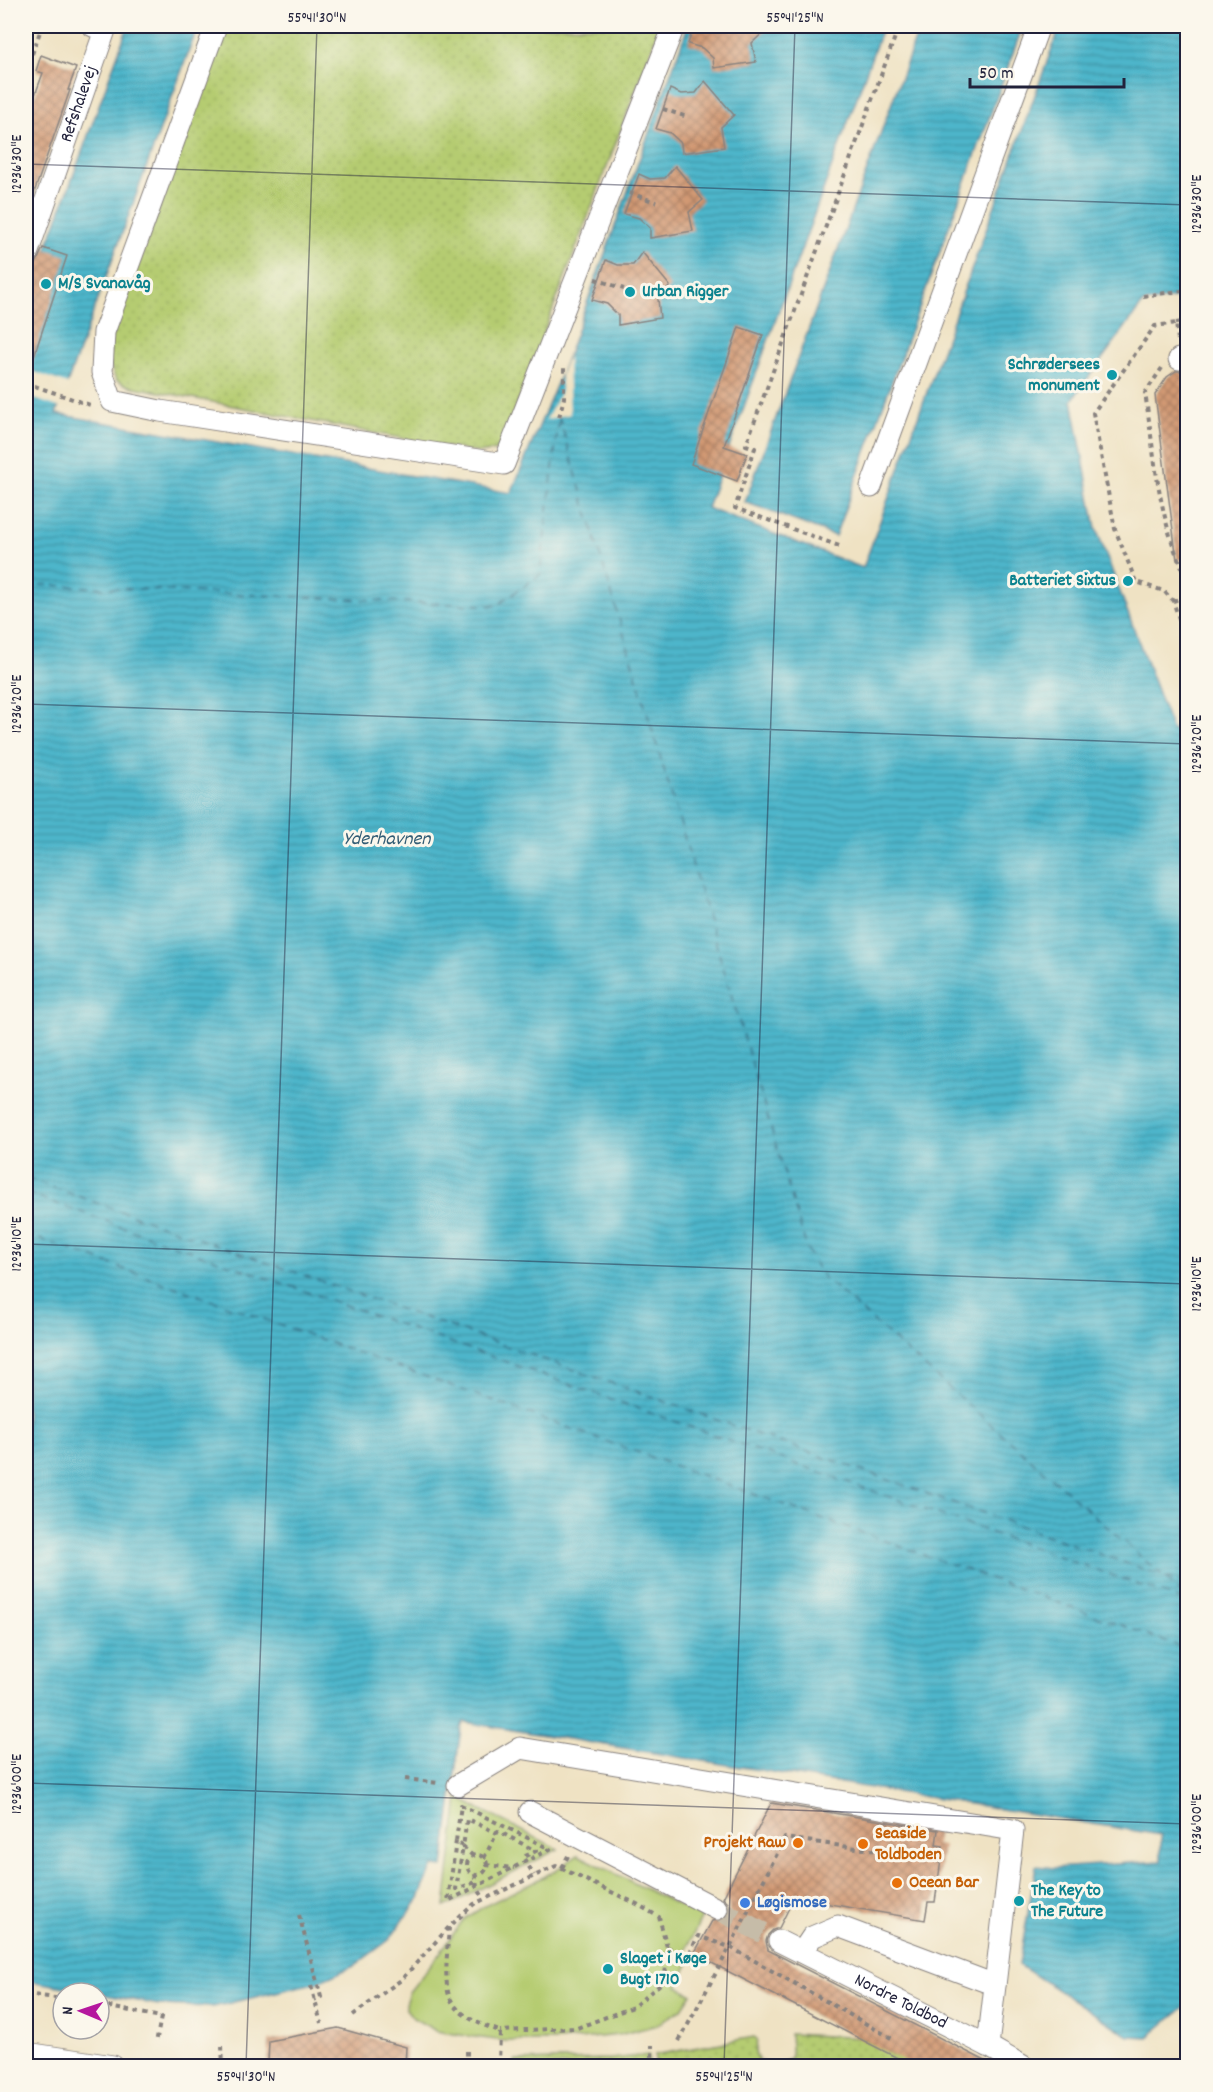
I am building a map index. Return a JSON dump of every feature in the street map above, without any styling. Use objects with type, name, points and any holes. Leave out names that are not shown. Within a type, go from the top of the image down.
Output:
[{"type":"lane","name":"Refshalevej","points":[[26,257],[105,30],[93,26]]},
{"type":"lane","points":[[216,26],[104,332],[102,372],[112,401],[160,411],[504,464],[674,26]]},
{"type":"lane","points":[[871,487],[1039,26]]},
{"type":"lane","points":[[458,1785],[520,1748],[1013,1830],[988,2046]]},
{"type":"lane","points":[[530,1812],[717,1909]]},
{"type":"lane","points":[[802,1952],[812,1937],[838,1926],[995,1985]]},
{"type":"lane","name":"Nordre Toldbod","points":[[779,1941],[988,2046],[1023,2067]]},
{"type":"lane","points":[[26,2053],[113,2067]]},
{"type":"path","points":[[26,70],[42,26]]},
{"type":"path","points":[[698,26],[719,32]]},
{"type":"path","points":[[839,546],[735,508],[755,448],[746,445],[899,26]]},
{"type":"path","points":[[666,110],[687,117]]},
{"type":"path","points":[[635,195],[656,202]]},
{"type":"path","points":[[603,282],[624,289]]},
{"type":"path","points":[[1143,296],[1188,290]]},
{"type":"path","points":[[1188,321],[1155,326],[1093,413],[1115,529],[1136,582],[1164,591],[1173,601],[1188,645]]},
{"type":"path","points":[[1176,322],[1182,359],[1161,368],[1145,393],[1163,512],[1176,558],[1188,580]]},
{"type":"path","points":[[548,351],[564,366],[564,398],[559,417]]},
{"type":"path","points":[[26,382],[93,406]]},
{"type":"path","points":[[1173,601],[1188,596]]},
{"type":"path","points":[[405,1779],[435,1783]]},
{"type":"path","points":[[461,1805],[550,1850],[477,1884],[448,1901],[456,1841],[461,1805]]},
{"type":"path","points":[[477,1884],[456,1889],[467,1819],[536,1851],[523,1857],[534,1875]]},
{"type":"path","points":[[484,1858],[479,1855],[473,1856],[467,1866],[469,1871],[475,1874],[484,1871],[486,1865],[484,1858],[501,1825]]},
{"type":"path","points":[[679,2041],[785,1838],[913,1856]]},
{"type":"path","points":[[456,1841],[473,1856]]},
{"type":"path","points":[[486,1865],[514,1868]]},
{"type":"path","points":[[353,2015],[401,1980],[449,1927],[474,1904],[556,1866],[637,1904],[658,1917],[667,1947],[665,1980],[633,2007],[577,2028],[500,2031],[464,2015],[450,1998],[447,1976],[449,1927]]},
{"type":"path","points":[[475,1874],[484,1899]]},
{"type":"path","points":[[299,1915],[321,1997],[314,2000]]},
{"type":"path","points":[[667,1947],[688,1957],[699,1936],[730,1947],[893,2039]]},
{"type":"path","points":[[311,1986],[321,2023]]},
{"type":"path","points":[[26,1994],[51,1997]]},
{"type":"path","points":[[111,2007],[161,2017],[156,2043]]},
{"type":"path","points":[[487,2067],[499,2065],[500,2031]]},
{"type":"path","points":[[652,2045],[652,2067]]},
{"type":"path","points":[[222,2046],[223,2067]]},
{"type":"path","points":[[467,2051],[467,2067]]},
{"type":"path","points":[[939,2067],[942,2060]]},
{"type":"green space","points":[[226,26],[660,26],[506,433],[497,450],[479,453],[129,386],[116,380],[109,363],[110,340]]},
{"type":"green space","points":[[458,1798],[558,1849],[445,1907]]},
{"type":"green space","points":[[578,1855],[702,1917],[682,1957],[690,1960],[678,1986],[692,1994],[682,2009],[657,2025],[619,2035],[559,2041],[504,2041],[460,2035],[436,2031],[413,2018],[405,2004],[409,1992],[463,1920],[483,1907],[551,1873]]},
{"type":"green space","points":[[790,2034],[865,2038],[933,2066],[655,2066],[655,2055],[754,2037],[757,2039],[755,2053],[759,2061],[782,2063],[791,2055]]},
{"type":"green space","points":[[649,2055],[649,2066],[514,2066],[515,2061],[611,2059]]},
{"type":"water","name":"Yderhavnen","points":[[128,26],[198,26],[56,414],[511,493],[561,374],[688,26],[883,26],[707,508],[863,568],[1060,26],[1187,26],[1187,296],[1143,303],[1072,400],[1096,528],[1172,730],[1188,730],[1188,2004],[1148,2037],[1129,2036],[1019,1965],[1036,1866],[1054,1868],[1161,1861],[1161,1835],[464,1722],[461,1727],[443,1867],[433,1866],[418,1900],[389,1940],[354,1966],[318,1982],[213,2007],[159,2005],[111,1996],[111,1981],[51,1981],[51,1985],[26,1980],[26,305]]},
{"type":"water","points":[[920,26],[1023,26],[835,536],[745,502]]},
{"type":"pier","points":[[568,356],[570,414],[546,420],[561,391],[561,374]]},
{"type":"pier","points":[[26,369],[70,385],[61,408],[26,396]]},
{"type":"building","points":[[694,26],[770,26],[752,43],[756,62],[714,68],[713,58],[702,48],[688,44]]},
{"type":"building","points":[[41,55],[76,68],[28,210],[26,209],[26,120],[43,73],[36,71]]},
{"type":"building","points":[[705,81],[734,115],[721,127],[724,147],[682,153],[681,143],[670,133],[656,129],[670,89],[681,94],[696,93]]},
{"type":"building","name":"Urban Rigger","points":[[675,166],[703,200],[689,212],[693,231],[650,238],[650,228],[639,218],[624,214],[639,174],[650,179],[665,178]]},
{"type":"building","name":"M/S Svanavåg","points":[[43,248],[67,256],[29,371],[26,371],[26,269],[35,266]]},
{"type":"building","name":"Urban Rigger","points":[[642,252],[670,286],[658,299],[660,318],[618,325],[618,315],[607,304],[592,300],[606,260],[618,265],[633,265]]},
{"type":"building","points":[[739,327],[763,335],[724,446],[747,454],[737,481],[691,464]]},
{"type":"building","points":[[1176,371],[1188,371],[1188,560],[1177,560],[1155,395],[1167,377]]},
{"type":"building","points":[[771,1803],[938,1830],[936,1845],[943,1846],[935,1902],[928,1902],[925,1920],[794,1898],[779,1928],[768,1935],[766,1941],[768,1950],[997,2067],[915,2067],[694,1954],[712,1921],[723,1920],[729,1914],[728,1903],[723,1898]]},
{"type":"building","points":[[338,2028],[406,2047],[405,2067],[278,2067],[279,2062],[268,2063],[269,2041]]},
{"type":"ferry route","points":[[559,417],[807,1249],[823,1277],[1188,1598]]},
{"type":"ferry route","points":[[26,584],[496,606],[540,575],[559,418]]},
{"type":"ferry route","points":[[26,1178],[1160,1575]]},
{"type":"ferry route","points":[[26,1193],[1188,1602]]},
{"type":"ferry route","points":[[26,1234],[1188,1649]]},
{"type":"ferry route","points":[[1165,1577],[1188,1584]]},
{"type":"tunnel","points":[[717,1909],[779,1941]]},
{"type":"place","name":"M/S Svanavåg","points":[[46,284]]},
{"type":"place","name":"Urban Rigger","points":[[630,292]]},
{"type":"place","name":"Schrødersees monument","points":[[1112,375]]},
{"type":"place","name":"Batteriet Sixtus","points":[[1128,581]]},
{"type":"place","name":"Projekt Raw","points":[[798,1843]]},
{"type":"place","name":"Seaside Toldboden","points":[[863,1844]]},
{"type":"place","name":"Ocean Bar","points":[[897,1883]]},
{"type":"place","name":"The Key to The Future","points":[[1019,1901]]},
{"type":"place","name":"Løgismose","points":[[745,1903]]},
{"type":"place","name":"Slaget i Køge Bugt 1710","points":[[608,1969]]}]
